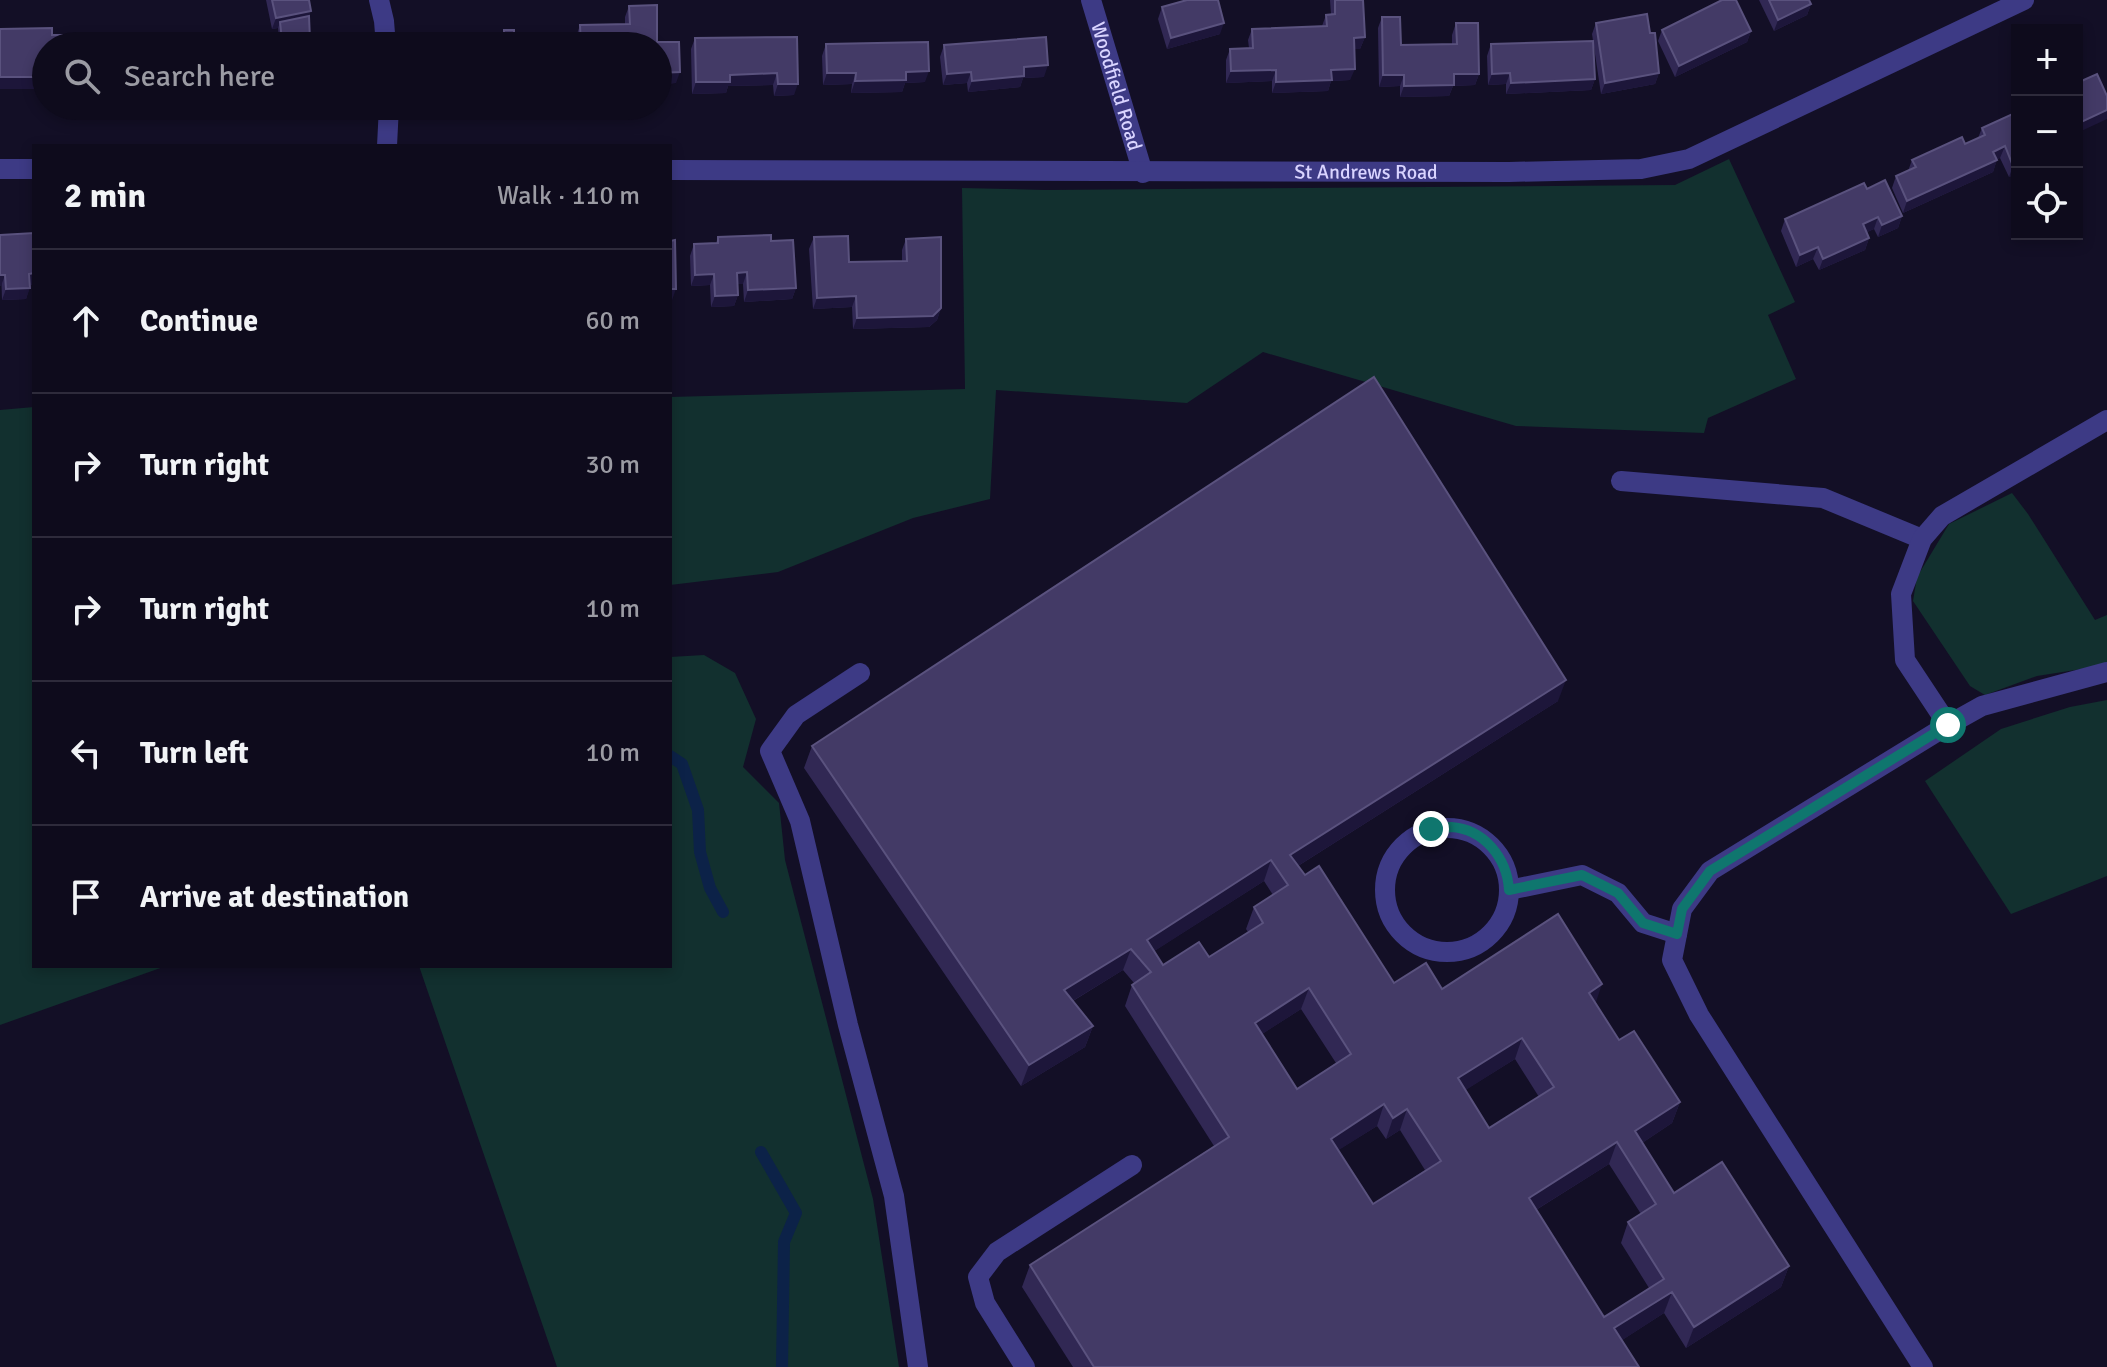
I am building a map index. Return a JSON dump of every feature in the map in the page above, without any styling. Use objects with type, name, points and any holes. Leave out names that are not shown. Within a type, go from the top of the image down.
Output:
[{"type":"street","points":[[379,0],[385,32]]},
{"type":"street","name":"Woodfield Road","points":[[1091,0],[1143,173]]},
{"type":"street","name":"St Andrews Road","points":[[672,170],[1143,173],[1641,169],[1689,159],[2024,0]]},
{"type":"street","points":[[387,144],[388,120]]},
{"type":"street","points":[[0,169],[32,169]]},
{"type":"street","points":[[1948,725],[1905,660],[1901,594],[1922,539],[1942,516],[2107,420]]},
{"type":"street","points":[[1621,481],[1823,498],[1922,539]]},
{"type":"street","points":[[1923,1367],[1699,1015],[1672,960],[1682,909],[1710,871],[1982,706],[2107,672]]},
{"type":"street","points":[[860,673],[796,715],[770,751],[800,821],[844,1011],[894,1196],[918,1367]]},
{"type":"street","points":[[1452,827],[1472,832],[1489,843],[1502,860],[1509,879],[1509,890],[1502,920],[1489,936],[1473,947],[1452,953],[1432,951],[1413,943],[1397,929],[1387,910],[1384,890],[1388,869],[1397,851],[1412,837],[1431,829],[1452,827]]},
{"type":"street","points":[[1509,890],[1582,875],[1618,893],[1643,923],[1677,934]]},
{"type":"street","points":[[1025,1367],[985,1303],[978,1277],[997,1252],[1132,1165]]},
{"type":"green space","points":[[1729,159],[1795,302],[1768,315],[1796,379],[1708,418],[1704,433],[1516,426],[1263,352],[1187,403],[996,390],[990,499],[913,518],[778,572],[672,585],[672,397],[965,389],[962,188],[1675,185]]},
{"type":"green space","points":[[32,407],[32,968],[160,968],[0,1025],[0,410]]},
{"type":"green space","points":[[2012,493],[2095,620],[2107,615],[2107,665],[2037,676],[1985,695],[1970,686],[1913,601],[1917,577],[1949,524]]},
{"type":"green space","points":[[704,655],[735,673],[756,719],[743,767],[779,803],[785,860],[873,1199],[899,1367],[557,1367],[420,968],[672,968],[672,657]]},
{"type":"green space","points":[[2107,700],[2107,876],[2011,914],[1925,781],[2001,729],[2070,707]]},
{"type":"building","points":[[272,0],[309,0],[311,11],[276,18]]},
{"type":"building","points":[[1187,0],[1218,0],[1224,23],[1171,38],[1162,7]]},
{"type":"building","points":[[1335,0],[1363,0],[1365,37],[1354,38],[1355,69],[1331,70],[1332,80],[1276,82],[1276,70],[1231,71],[1230,49],[1253,48],[1252,29],[1327,26],[1326,15],[1335,14]]},
{"type":"building","points":[[1722,0],[1736,0],[1751,31],[1679,66],[1662,30]]},
{"type":"building","points":[[1769,0],[1809,0],[1811,4],[1778,20]]},
{"type":"building","points":[[657,5],[657,32],[580,32],[580,25],[630,24],[629,6]]},
{"type":"building","points":[[1647,14],[1650,33],[1655,33],[1659,73],[1605,83],[1596,23]]},
{"type":"building","points":[[309,16],[310,32],[281,32],[280,22]]},
{"type":"building","points":[[1382,17],[1400,17],[1401,45],[1457,44],[1456,23],[1478,23],[1479,74],[1454,74],[1454,85],[1404,86],[1404,75],[1383,75]]},
{"type":"building","points":[[52,28],[52,32],[32,32],[32,77],[0,77],[0,29]]},
{"type":"building","points":[[797,37],[798,84],[778,84],[777,73],[730,75],[730,82],[696,82],[695,38]]},
{"type":"building","points":[[1046,37],[1048,65],[1024,67],[1024,76],[972,81],[971,72],[947,74],[944,45]]},
{"type":"building","points":[[1593,41],[1595,79],[1511,83],[1510,73],[1492,74],[1491,44]]},
{"type":"building","points":[[672,42],[679,42],[680,72],[672,72]]},
{"type":"building","points":[[928,42],[929,71],[906,72],[906,80],[855,81],[856,73],[827,73],[826,44]]},
{"type":"building","points":[[2097,74],[2107,96],[2107,110],[2083,121],[2083,96],[2083,80]]},
{"type":"building","points":[[2011,115],[2011,161],[2005,146],[1993,152],[1997,160],[1907,201],[1896,176],[1916,167],[1912,160],[1962,137],[1965,144],[1985,135],[1982,128]]},
{"type":"building","points":[[1885,180],[1902,216],[1882,225],[1878,217],[1863,224],[1869,238],[1823,259],[1818,247],[1800,255],[1785,219],[1864,183],[1867,189]]},
{"type":"building","points":[[32,233],[30,288],[6,289],[5,275],[0,275],[0,235]]},
{"type":"building","points":[[771,235],[771,241],[793,240],[796,288],[748,290],[747,272],[737,273],[738,295],[715,296],[714,274],[695,275],[694,244],[718,243],[718,237]]},
{"type":"building","points":[[848,236],[849,262],[907,261],[906,239],[941,237],[941,308],[933,316],[857,318],[856,296],[817,298],[814,237]]},
{"type":"building","points":[[675,240],[676,289],[672,289],[672,241]]},
{"type":"building","points":[[1374,377],[1566,680],[1290,855],[1305,875],[1319,866],[1394,983],[1426,963],[1442,989],[1558,914],[1602,984],[1589,993],[1619,1040],[1634,1031],[1680,1102],[1635,1131],[1674,1193],[1722,1162],[1789,1266],[1694,1327],[1672,1292],[1614,1328],[1639,1367],[1094,1367],[1030,1265],[1229,1137],[1132,985],[1151,972],[1131,949],[1064,990],[1093,1026],[1029,1065],[812,746]],"holes":[[[1271,860],[1288,885],[1254,907],[1263,923],[1209,957],[1199,942],[1163,965],[1147,940]],[[1309,988],[1351,1054],[1297,1089],[1255,1023]],[[1522,1038],[1554,1087],[1489,1128],[1458,1078]],[[1384,1104],[1393,1118],[1407,1109],[1441,1161],[1373,1204],[1331,1139]],[[1617,1142],[1656,1204],[1628,1222],[1664,1279],[1604,1317],[1529,1198]]]},
{"type":"waterway","points":[[672,757],[682,764],[698,810],[700,852],[710,888],[723,912]]},
{"type":"waterway","points":[[761,1152],[796,1213],[784,1242],[782,1367]]},
{"type":"route","points":[[1431,829],[1452,827],[1472,832],[1489,843],[1502,860],[1509,879],[1509,890],[1582,875],[1618,893],[1643,923],[1677,934],[1682,909],[1710,871],[1948,725]]}]
